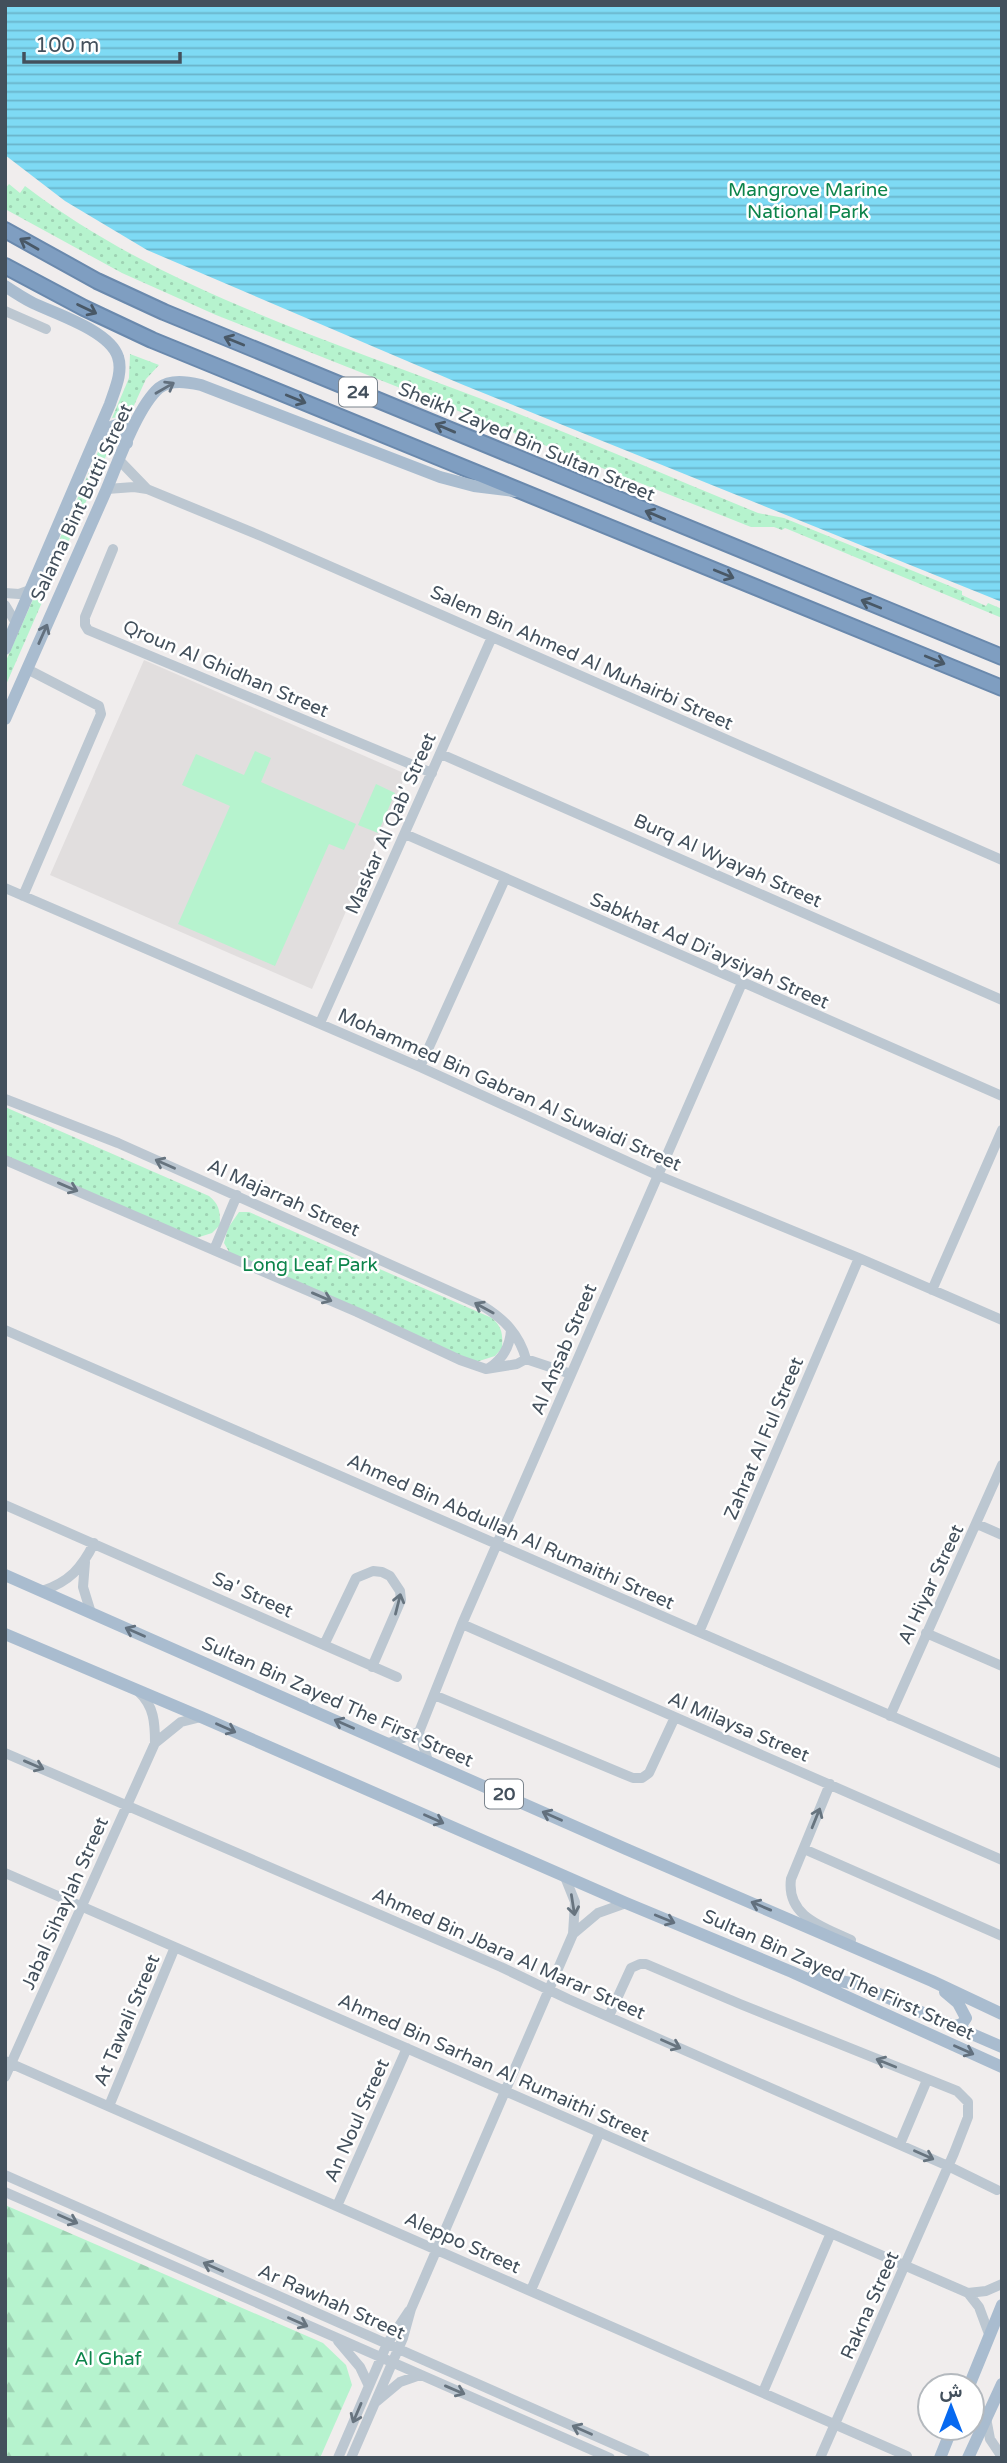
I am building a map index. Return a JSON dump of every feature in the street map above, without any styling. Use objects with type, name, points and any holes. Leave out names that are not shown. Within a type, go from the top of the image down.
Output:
[{"type":"highway","name":"Sheikh Zayed Bin Sultan Street","points":[[5,230],[97,281],[164,312],[1002,657]]},
{"type":"highway","name":"24","points":[[5,266],[84,309],[152,340],[1002,688]]},
{"type":"main road","name":"Salama Bint Butti Street","points":[[5,286],[30,302],[100,335],[118,357],[119,377],[97,437],[5,649]]},
{"type":"main road","name":"Salama Bint Butti Street","points":[[5,719],[127,443],[158,390],[173,382],[186,381],[201,385],[440,477],[474,486],[525,493]]},
{"type":"main road","points":[[97,437],[115,425],[120,425],[127,430],[127,443]]},
{"type":"main road","name":"Sultan Bin Zayed The First Street","points":[[5,1575],[932,1980],[1002,2014]]},
{"type":"main road","name":"Sultan Bin Zayed The First Street","points":[[5,1634],[565,1877],[792,1972],[1002,2067]]},
{"type":"main road","points":[[792,1972],[856,1984],[1002,2047]]},
{"type":"main road","points":[[932,1980],[964,2011],[966,2018],[962,2024],[955,2026]]},
{"type":"main road","points":[[974,2372],[1002,2305]]},
{"type":"main road","points":[[986,2416],[1002,2384]]},
{"type":"street","points":[[5,311],[46,329]]},
{"type":"street","name":"Salem Bin Ahmed Al Muhairbi Street","points":[[119,460],[147,489]]},
{"type":"street","name":"Salem Bin Ahmed Al Muhairbi Street","points":[[107,489],[147,489],[1002,860]]},
{"type":"street","name":"Qroun Al Ghidhan Street","points":[[113,549],[85,617],[88,630],[432,773]]},
{"type":"street","points":[[5,593],[30,590]]},
{"type":"street","points":[[5,605],[16,623]]},
{"type":"street","name":"Maskar Al Qab' Street","points":[[320,1023],[492,637]]},
{"type":"street","points":[[23,896],[102,714],[99,706],[27,669]]},
{"type":"street","name":"Burq Al Wyayah Street","points":[[440,754],[1002,1000]]},
{"type":"street","name":"Sabkhat Ad Di'aysiyah Street","points":[[405,834],[1002,1096]]},
{"type":"street","points":[[420,1067],[505,879]]},
{"type":"street","name":"Mohammed Bin Gabran Al Suwaidi Street","points":[[5,888],[420,1067],[657,1175],[1002,1320]]},
{"type":"street","name":"Al Ansab Street","points":[[419,1731],[462,1625],[742,983]]},
{"type":"street","name":"Al Majarrah Street","points":[[5,1099],[90,1131],[483,1306],[500,1317],[511,1330],[526,1359]]},
{"type":"street","points":[[932,1290],[1002,1130]]},
{"type":"street","points":[[5,1160],[357,1312],[460,1360],[486,1369],[517,1364],[526,1359],[571,1374]]},
{"type":"street","points":[[214,1250],[237,1195]]},
{"type":"street","name":"Zahrat Al Ful Street","points":[[699,1632],[859,1258]]},
{"type":"street","name":"Ahmed Bin Abdullah Al Rumaithi Street","points":[[5,1330],[1002,1764]]},
{"type":"street","points":[[486,1369],[502,1356],[509,1344],[511,1330]]},
{"type":"street","name":"Al Hiyar Street","points":[[890,1716],[1002,1465]]},
{"type":"street","name":"Sa' Street","points":[[5,1505],[397,1678]]},
{"type":"street","points":[[977,1524],[1002,1535]]},
{"type":"street","points":[[42,1591],[68,1579],[85,1562],[94,1543]]},
{"type":"street","points":[[85,1562],[83,1587],[91,1613]]},
{"type":"street","points":[[324,1645],[356,1578],[364,1573],[382,1572],[397,1583],[401,1600],[373,1667]]},
{"type":"street","name":"Al Milaysa Street","points":[[462,1625],[1002,1860]]},
{"type":"street","points":[[926,1633],[1002,1666]]},
{"type":"street","points":[[136,1689],[147,1700],[153,1714],[155,1744]]},
{"type":"street","points":[[433,1695],[634,1778],[642,1778],[649,1773],[675,1717]]},
{"type":"street","name":"Jabal Sihaylah Street","points":[[5,2077],[8,2062],[82,1907],[155,1744],[181,1722],[201,1717]]},
{"type":"street","points":[[389,1743],[419,1731],[428,1761]]},
{"type":"street","name":"Ahmed Bin Jbara Al Marar Street","points":[[5,1753],[489,1962],[900,2144],[997,2190]]},
{"type":"street","points":[[830,1784],[790,1885],[798,1910],[805,1917],[858,1943],[877,1957]]},
{"type":"street","points":[[803,1849],[1002,1936]]},
{"type":"street","name":"Ahmed Bin Sarhan Al Rumaithi Street","points":[[5,1873],[968,2292]]},
{"type":"street","points":[[338,2458],[381,2358],[392,2347],[411,2309],[573,1934],[575,1902],[565,1877]]},
{"type":"street","points":[[573,1934],[602,1910],[626,1903]]},
{"type":"street","name":"At Tawali Street","points":[[108,2106],[175,1947]]},
{"type":"street","points":[[609,2016],[631,1968],[646,1964],[928,2080],[900,2144]]},
{"type":"street","name":"An Noul Street","points":[[337,2206],[407,2048]]},
{"type":"street","name":"Aleppo Street","points":[[8,2062],[907,2456]]},
{"type":"street","name":"Rakna Street","points":[[820,2458],[906,2266],[968,2117],[968,2102],[957,2091],[928,2080]]},
{"type":"street","points":[[531,2290],[600,2132]]},
{"type":"street","name":"Ar Rawhah Street","points":[[5,2175],[645,2458]]},
{"type":"street","name":"Ar Rawhah Street","points":[[5,2192],[610,2458]]},
{"type":"street","points":[[763,2392],[831,2233]]},
{"type":"street","points":[[968,2292],[986,2291],[1002,2284]]},
{"type":"street","points":[[968,2292],[979,2307],[989,2334]]},
{"type":"street","points":[[337,2339],[360,2367],[369,2386]]},
{"type":"street","points":[[351,2458],[392,2363],[392,2347]]},
{"type":"street","points":[[374,2403],[400,2382],[420,2375]]},
{"type":"street","points":[[986,2416],[990,2438],[1002,2457]]},
{"type":"shaded area","points":[[144,660],[406,774],[312,989],[50,875]]},
{"type":"green space","points":[[9,184],[20,193],[25,186],[77,222],[131,254],[244,308],[479,398],[758,513],[784,518],[962,591],[962,595],[986,606],[988,603],[1002,609],[1002,618],[785,528],[751,527],[216,315],[122,273],[5,209],[5,189]]},
{"type":"green space","points":[[130,354],[159,365],[146,379],[126,423],[119,417],[112,418],[129,378]]},
{"type":"green space","points":[[114,430],[116,433],[5,687],[5,663],[105,436]]},
{"type":"green space","points":[[255,751],[271,758],[261,782],[356,824],[344,850],[329,844],[275,966],[178,924],[230,806],[182,785],[196,754],[244,775]]},
{"type":"green space","points":[[376,784],[395,793],[378,833],[358,825]]},
{"type":"green space","name":"Long Leaf Park","points":[[5,1107],[209,1196],[219,1209],[220,1225],[212,1233],[193,1239],[5,1158]]},
{"type":"green space","name":"Long Leaf Park","points":[[239,1212],[249,1212],[492,1318],[501,1331],[502,1348],[495,1356],[476,1362],[231,1255],[224,1243],[228,1228]]},
{"type":"green space","name":"Al Ghaf","points":[[5,2205],[323,2343],[346,2365],[352,2385],[320,2458],[5,2458]]},
{"type":"water","name":"Mangrove Marine National Park","points":[[5,5],[1002,5],[1002,602],[461,384],[147,250],[65,201],[5,155]]}]
